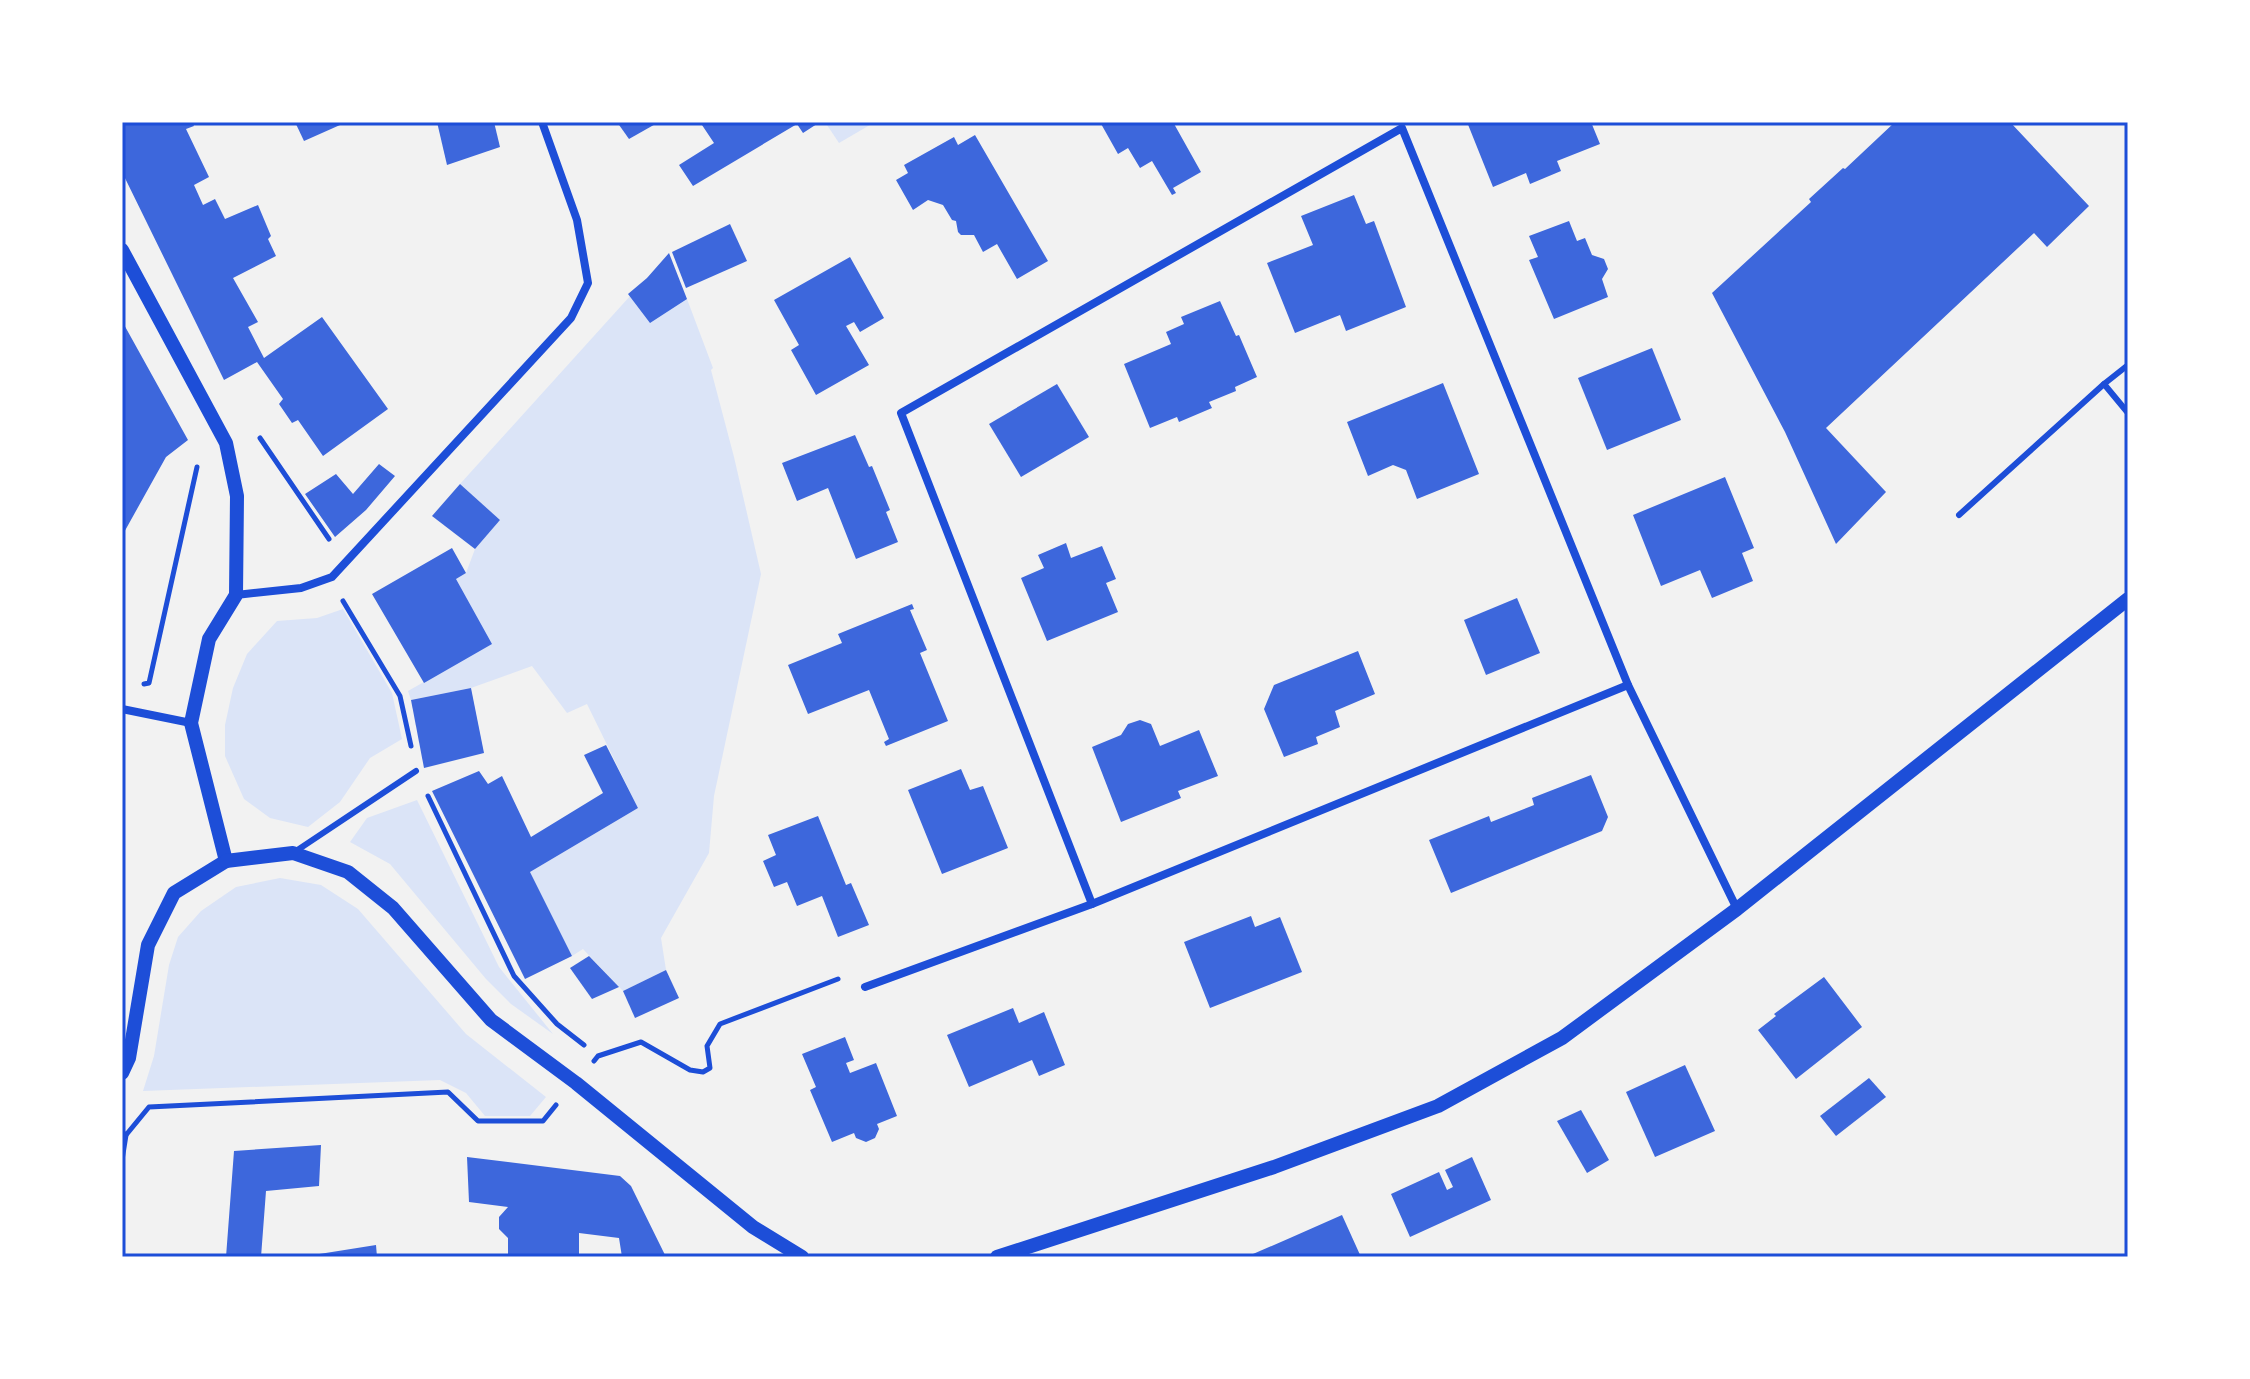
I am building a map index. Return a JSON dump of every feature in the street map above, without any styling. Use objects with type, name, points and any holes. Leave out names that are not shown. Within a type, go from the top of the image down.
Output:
[{"type":"street","points":[[236,595],[301,588],[332,577],[571,318],[588,283],[577,220],[542,122]]},
{"type":"street","points":[[1092,904],[901,413],[1402,128],[1628,685],[1737,909]]},
{"type":"street","points":[[122,250],[226,443],[237,496],[236,595],[209,639],[191,723],[226,861]]},
{"type":"street","points":[[997,1257],[1274,1167],[1438,1106],[1562,1038],[1737,909],[2128,599]]},
{"type":"street","points":[[865,987],[1092,904],[1628,685]]},
{"type":"street","points":[[122,709],[191,723]]},
{"type":"street","points":[[122,1073],[129,1058],[148,945],[174,893],[226,861],[293,853],[348,872],[393,908],[491,1020],[576,1083],[753,1227],[802,1257]]},
{"type":"lane","points":[[1959,515],[2128,365]]},
{"type":"lane","points":[[2104,384],[2128,413]]},
{"type":"lane","points":[[293,853],[416,771]]},
{"type":"path","points":[[332,577],[400,696],[416,771],[514,976],[557,1024],[598,1056]]},
{"type":"path","points":[[122,1160],[124,1134],[149,1107],[448,1092],[478,1121],[543,1121],[598,1056],[641,1042],[690,1070],[703,1072],[710,1068],[707,1046],[720,1024],[860,971],[865,987]]},
{"type":"shaded area","points":[[825,122],[875,122],[839,143]]},
{"type":"shaded area","points":[[631,295],[687,299],[713,368],[711,370],[761,574],[714,796],[709,853],[661,938],[666,970],[623,991],[583,949],[572,956],[530,872],[638,808],[587,704],[567,713],[532,666],[471,688],[411,700],[408,691],[491,644],[456,579],[466,573],[475,549],[500,520],[460,484]]},
{"type":"shaded area","points":[[343,609],[392,693],[402,739],[370,758],[340,802],[308,827],[270,818],[244,799],[225,756],[225,725],[233,688],[247,654],[277,621],[317,618]]},
{"type":"shaded area","points":[[417,800],[499,967],[553,1034],[511,1004],[486,979],[390,864],[350,842],[367,818]]},
{"type":"shaded area","points":[[280,878],[321,885],[358,909],[466,1034],[546,1097],[530,1116],[485,1116],[466,1093],[440,1080],[143,1091],[154,1056],[169,965],[178,937],[201,911],[236,887]]},
{"type":"building","points":[[122,122],[192,122],[194,126],[186,129],[209,177],[194,185],[203,205],[215,199],[225,219],[258,205],[276,256],[233,278],[258,322],[248,327],[264,358],[322,317],[388,409],[323,456],[298,420],[292,423],[279,404],[283,399],[257,362],[224,380],[122,172]]},
{"type":"building","points":[[295,122],[338,122],[340,125],[304,141]]},
{"type":"building","points":[[437,122],[494,122],[500,147],[447,165]]},
{"type":"building","points":[[617,122],[659,122],[629,139]]},
{"type":"building","points":[[707,122],[820,122],[803,133],[797,124],[693,186],[679,165],[714,143],[702,125]]},
{"type":"building","points":[[1100,122],[1173,122],[1201,172],[1173,188],[1176,193],[1172,195],[1152,161],[1140,168],[1128,148],[1118,154]]},
{"type":"building","points":[[1467,122],[1591,122],[1600,144],[1557,161],[1561,171],[1530,184],[1526,173],[1493,187]]},
{"type":"building","points":[[1895,122],[2010,122],[2089,206],[2047,247],[2034,233],[1826,428],[1886,492],[1836,544],[1785,432],[1712,293],[1811,202],[1809,199]]},
{"type":"building","points":[[975,135],[1048,261],[1017,279],[997,244],[983,252],[974,235],[958,232],[956,221],[952,220],[943,205],[928,200],[913,210],[896,180],[908,173],[904,165],[954,137],[958,145]]},
{"type":"building","points":[[1354,195],[1366,224],[1374,221],[1406,307],[1346,331],[1340,315],[1295,333],[1267,263],[1313,245],[1301,216]]},
{"type":"building","points":[[1569,221],[1577,241],[1585,238],[1592,255],[1604,259],[1608,269],[1602,279],[1608,297],[1554,319],[1529,260],[1538,257],[1529,236]]},
{"type":"building","points":[[730,224],[747,261],[686,288],[672,252]]},
{"type":"building","points":[[669,253],[687,299],[650,323],[628,294]]},
{"type":"building","points":[[850,257],[884,318],[860,332],[854,322],[846,326],[869,365],[816,395],[791,350],[799,345],[774,300]]},
{"type":"building","points":[[1220,301],[1257,377],[1235,387],[1236,391],[1209,402],[1212,408],[1179,422],[1177,417],[1150,428],[1124,364],[1171,344],[1166,332],[1184,324],[1181,317]]},
{"type":"building","points":[[122,321],[188,440],[166,457],[122,536]]},
{"type":"building","points":[[1652,348],[1681,420],[1607,450],[1578,378]]},
{"type":"building","points":[[1443,383],[1479,474],[1417,499],[1406,470],[1393,465],[1368,476],[1347,422]]},
{"type":"building","points":[[1057,384],[1089,437],[1021,477],[989,424]]},
{"type":"building","points":[[855,435],[890,510],[886,512],[898,542],[856,559],[828,488],[797,501],[782,463]]},
{"type":"building","points":[[379,464],[395,476],[366,510],[335,537],[305,494],[336,474],[353,494]]},
{"type":"building","points":[[1725,477],[1754,548],[1742,553],[1753,581],[1712,598],[1700,570],[1661,586],[1633,515]]},
{"type":"building","points":[[460,484],[500,520],[475,549],[432,516]]},
{"type":"building","points":[[1066,543],[1071,558],[1102,546],[1116,579],[1106,583],[1118,612],[1047,641],[1021,578],[1044,568],[1038,555]]},
{"type":"building","points":[[452,548],[466,573],[456,579],[492,644],[424,683],[372,594]]},
{"type":"building","points":[[1517,598],[1540,653],[1486,675],[1464,620]]},
{"type":"building","points":[[912,604],[914,609],[910,610],[927,650],[920,653],[948,721],[886,746],[884,742],[889,739],[869,690],[808,714],[788,665],[842,643],[838,634]]},
{"type":"building","points":[[1358,651],[1375,694],[1335,711],[1340,727],[1316,737],[1318,744],[1284,757],[1264,709],[1274,685]]},
{"type":"building","points":[[471,688],[484,753],[424,768],[411,700]]},
{"type":"building","points":[[1140,720],[1151,724],[1160,746],[1199,730],[1218,776],[1178,791],[1181,798],[1121,822],[1092,747],[1121,735],[1128,724]]},
{"type":"building","points":[[606,745],[638,808],[530,872],[572,956],[525,979],[432,791],[479,771],[488,784],[502,776],[531,837],[603,793],[584,755]]},
{"type":"building","points":[[961,769],[970,790],[983,786],[1008,848],[942,874],[908,790]]},
{"type":"building","points":[[1591,775],[1608,817],[1602,831],[1451,893],[1429,840],[1489,816],[1491,822],[1534,805],[1532,798]]},
{"type":"building","points":[[818,816],[846,885],[851,883],[869,925],[838,937],[822,896],[797,906],[787,882],[774,887],[763,861],[776,855],[768,835]]},
{"type":"building","points":[[1251,916],[1255,927],[1280,917],[1302,972],[1210,1008],[1184,942]]},
{"type":"building","points":[[589,956],[619,987],[592,999],[570,968]]},
{"type":"building","points":[[666,970],[679,998],[635,1018],[623,991]]},
{"type":"building","points":[[1824,977],[1862,1027],[1796,1079],[1758,1030],[1776,1016],[1774,1014]]},
{"type":"building","points":[[1013,1008],[1019,1023],[1044,1012],[1065,1065],[1039,1076],[1032,1060],[969,1087],[947,1035]]},
{"type":"building","points":[[845,1037],[854,1060],[846,1063],[850,1073],[876,1063],[897,1116],[877,1124],[879,1129],[875,1138],[866,1142],[856,1138],[854,1133],[832,1142],[810,1090],[816,1087],[802,1054]]},
{"type":"building","points":[[1685,1065],[1715,1131],[1655,1157],[1626,1092]]},
{"type":"building","points":[[1869,1078],[1886,1097],[1836,1136],[1820,1116]]},
{"type":"building","points":[[1581,1110],[1609,1160],[1587,1173],[1557,1121]]},
{"type":"building","points":[[321,1145],[319,1186],[266,1191],[261,1257],[226,1257],[234,1151]]},
{"type":"building","points":[[467,1157],[620,1176],[631,1186],[666,1257],[622,1257],[619,1238],[579,1233],[579,1257],[508,1257],[508,1238],[499,1229],[499,1217],[508,1207],[469,1202]]},
{"type":"building","points":[[1472,1157],[1491,1200],[1410,1237],[1391,1194],[1439,1172],[1447,1190],[1453,1187],[1445,1170]]},
{"type":"building","points":[[1342,1215],[1361,1257],[1246,1257],[1290,1238]]},
{"type":"building","points":[[376,1245],[377,1257],[313,1257],[313,1255]]}]
